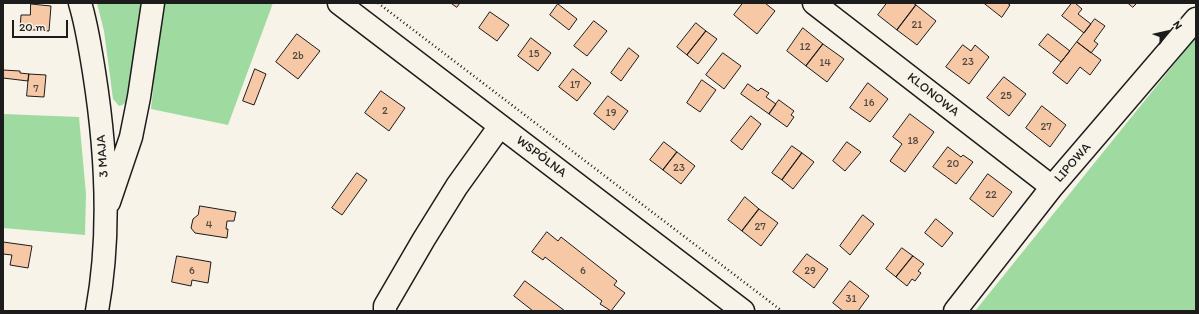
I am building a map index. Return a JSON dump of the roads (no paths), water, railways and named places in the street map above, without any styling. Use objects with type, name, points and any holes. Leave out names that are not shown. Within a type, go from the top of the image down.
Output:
[{"type":"street","name":"3 MAJA","points":[[80,3],[86,22],[100,110],[106,210],[97,311]]},
{"type":"street","points":[[106,210],[131,137],[139,97],[152,3]]},
{"type":"street","name":"WSPÓLNA","points":[[339,3],[743,311]]},
{"type":"street","name":"KLONOWA","points":[[814,3],[1052,187]]},
{"type":"street","name":"LIPOWA","points":[[955,311],[1052,187],[1196,19]]},
{"type":"street","points":[[385,311],[385,306],[424,239],[457,186],[500,126]]}]
